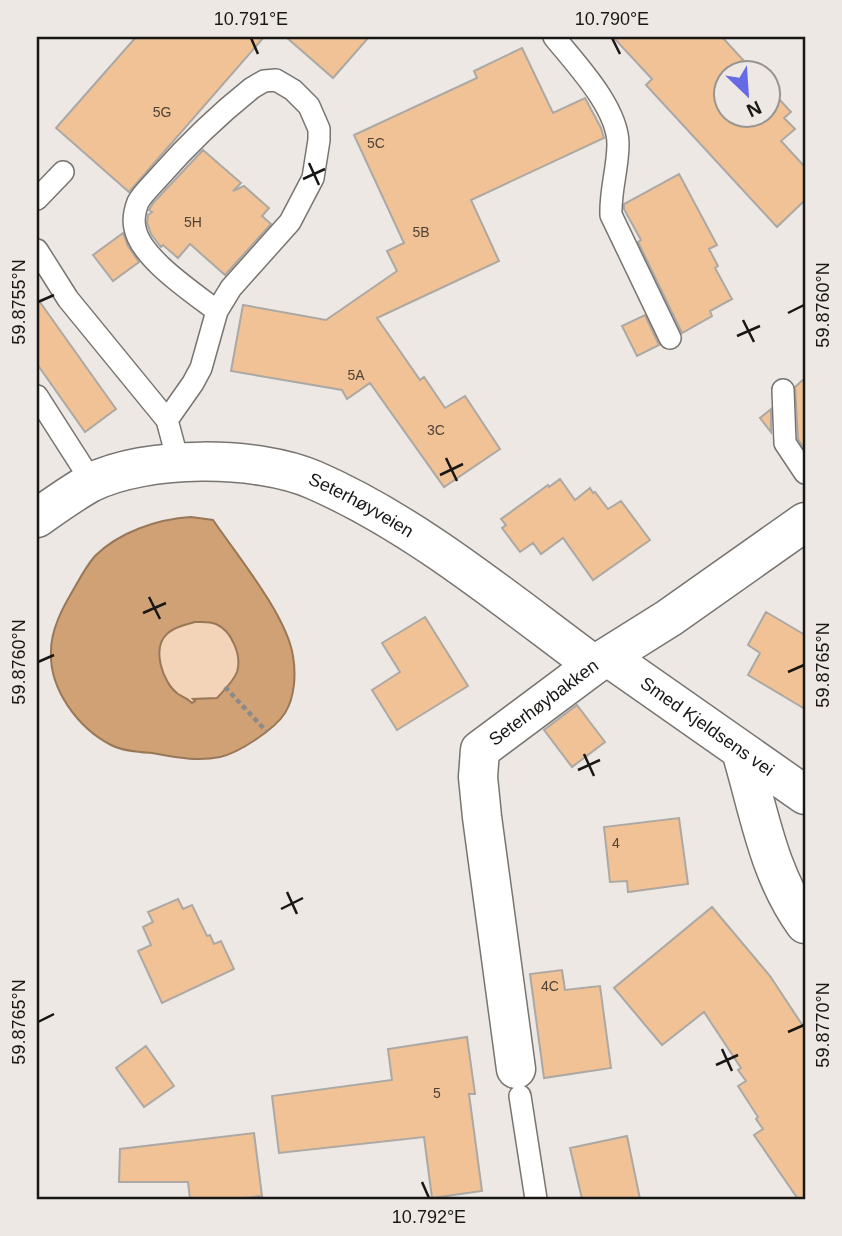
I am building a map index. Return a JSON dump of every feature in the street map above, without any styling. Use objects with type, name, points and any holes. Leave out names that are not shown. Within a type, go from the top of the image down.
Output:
[{"type":"street","name":"Seterhøyveien","points":[[37,518],[92,482],[135,469],[178,461],[320,473],[601,661]]},
{"type":"street","name":"Seterhøybakken","points":[[518,1082],[482,817],[478,777],[480,750],[601,661],[669,618],[805,522]]},
{"type":"street","name":"Smed Kjeldsens vei","points":[[601,661],[805,795]]},
{"type":"street","points":[[741,751],[774,867],[791,905],[805,924]]},
{"type":"lane","points":[[554,37],[594,87],[612,117],[618,143],[610,196],[611,215],[670,338]]},
{"type":"lane","points":[[166,420],[201,368],[217,311],[231,288],[290,222],[313,178],[318,157],[319,129],[309,106],[293,90],[276,80],[264,81],[253,88],[188,143],[139,199],[135,213],[135,229],[140,242],[157,263],[217,311]]},
{"type":"lane","points":[[37,199],[63,172]]},
{"type":"lane","points":[[37,250],[68,299],[166,420],[178,461]]},
{"type":"lane","points":[[783,390],[785,443],[805,473]]},
{"type":"lane","points":[[37,396],[92,482]]},
{"type":"lane","name":"Seterhøybakken","points":[[518,1082],[536,1199]]},
{"type":"path","points":[[225,687],[267,732]]},
{"type":"shaded area","points":[[178,518],[213,520],[271,605],[289,640],[293,656],[293,693],[285,713],[265,733],[246,746],[220,757],[194,759],[125,750],[111,745],[87,728],[68,706],[60,693],[52,665],[51,643],[58,620],[64,605],[95,556],[115,540],[140,528]],"holes":[[[195,622],[213,623],[227,632],[237,652],[238,666],[233,679],[217,698],[193,699],[195,701],[192,703],[172,689],[163,673],[159,655],[163,639],[168,633],[177,627]]]},
{"type":"shaded area","points":[[195,622],[213,623],[227,632],[237,652],[238,666],[233,679],[217,698],[194,699],[192,703],[176,692],[170,684],[162,670],[159,653],[168,633],[177,627]]},
{"type":"building","points":[[136,37],[264,37],[129,192],[56,128]]},
{"type":"building","points":[[286,37],[369,37],[333,78]]},
{"type":"building","points":[[613,37],[722,37],[743,60],[712,60],[712,130],[782,130],[782,102],[791,112],[784,118],[795,129],[781,141],[805,167],[805,200],[777,227],[646,85],[652,79]]},
{"type":"building","points":[[522,48],[553,113],[585,98],[604,138],[471,200],[499,261],[377,318],[420,380],[424,377],[445,408],[465,396],[500,449],[444,487],[370,383],[347,399],[342,390],[231,371],[243,305],[326,320],[397,271],[387,251],[404,243],[354,135],[477,78],[474,71]]},
{"type":"building","points":[[203,150],[241,183],[233,191],[244,186],[269,208],[262,216],[271,224],[225,275],[190,244],[178,258],[163,245],[161,247],[147,223],[153,203]]},
{"type":"building","points":[[679,174],[717,245],[709,249],[718,266],[715,268],[732,299],[710,311],[712,316],[682,333],[638,242],[641,240],[624,209],[624,204]]},
{"type":"building","points":[[123,233],[139,262],[113,281],[93,255]]},
{"type":"building","points":[[37,298],[116,409],[85,432],[37,364]]},
{"type":"building","points":[[645,315],[659,345],[637,356],[622,326]]},
{"type":"building","points":[[805,378],[805,450],[798,439],[795,387]]},
{"type":"building","points":[[771,409],[771,432],[760,418]]},
{"type":"building","points":[[560,479],[575,500],[590,488],[608,509],[621,501],[650,540],[593,580],[563,538],[541,554],[533,543],[520,552],[502,528],[506,525],[501,519]]},
{"type":"building","points":[[766,612],[805,635],[805,709],[748,675],[760,653],[748,645]]},
{"type":"building","points":[[425,617],[468,686],[397,730],[372,690],[400,672],[382,643]]},
{"type":"building","points":[[577,705],[605,742],[572,767],[544,730]]},
{"type":"building","points":[[679,818],[688,884],[628,892],[627,881],[610,882],[604,827]]},
{"type":"building","points":[[178,899],[183,909],[192,905],[207,936],[210,935],[214,944],[221,941],[234,969],[162,1003],[138,951],[151,945],[143,927],[153,922],[148,912]]},
{"type":"building","points":[[712,907],[770,976],[805,1029],[805,1199],[798,1199],[754,1135],[763,1129],[738,1086],[746,1081],[738,1070],[741,1068],[704,1012],[662,1045],[614,988]]},
{"type":"building","points":[[562,970],[565,990],[600,986],[611,1068],[544,1078],[530,974]]},
{"type":"building","points":[[467,1037],[475,1094],[469,1094],[482,1191],[432,1198],[424,1137],[279,1153],[272,1096],[392,1080],[388,1049]]},
{"type":"building","points":[[146,1046],[174,1086],[144,1107],[116,1068]]},
{"type":"building","points":[[254,1133],[262,1196],[190,1199],[188,1182],[119,1182],[120,1149]]},
{"type":"building","points":[[627,1136],[640,1199],[582,1199],[570,1148]]}]
